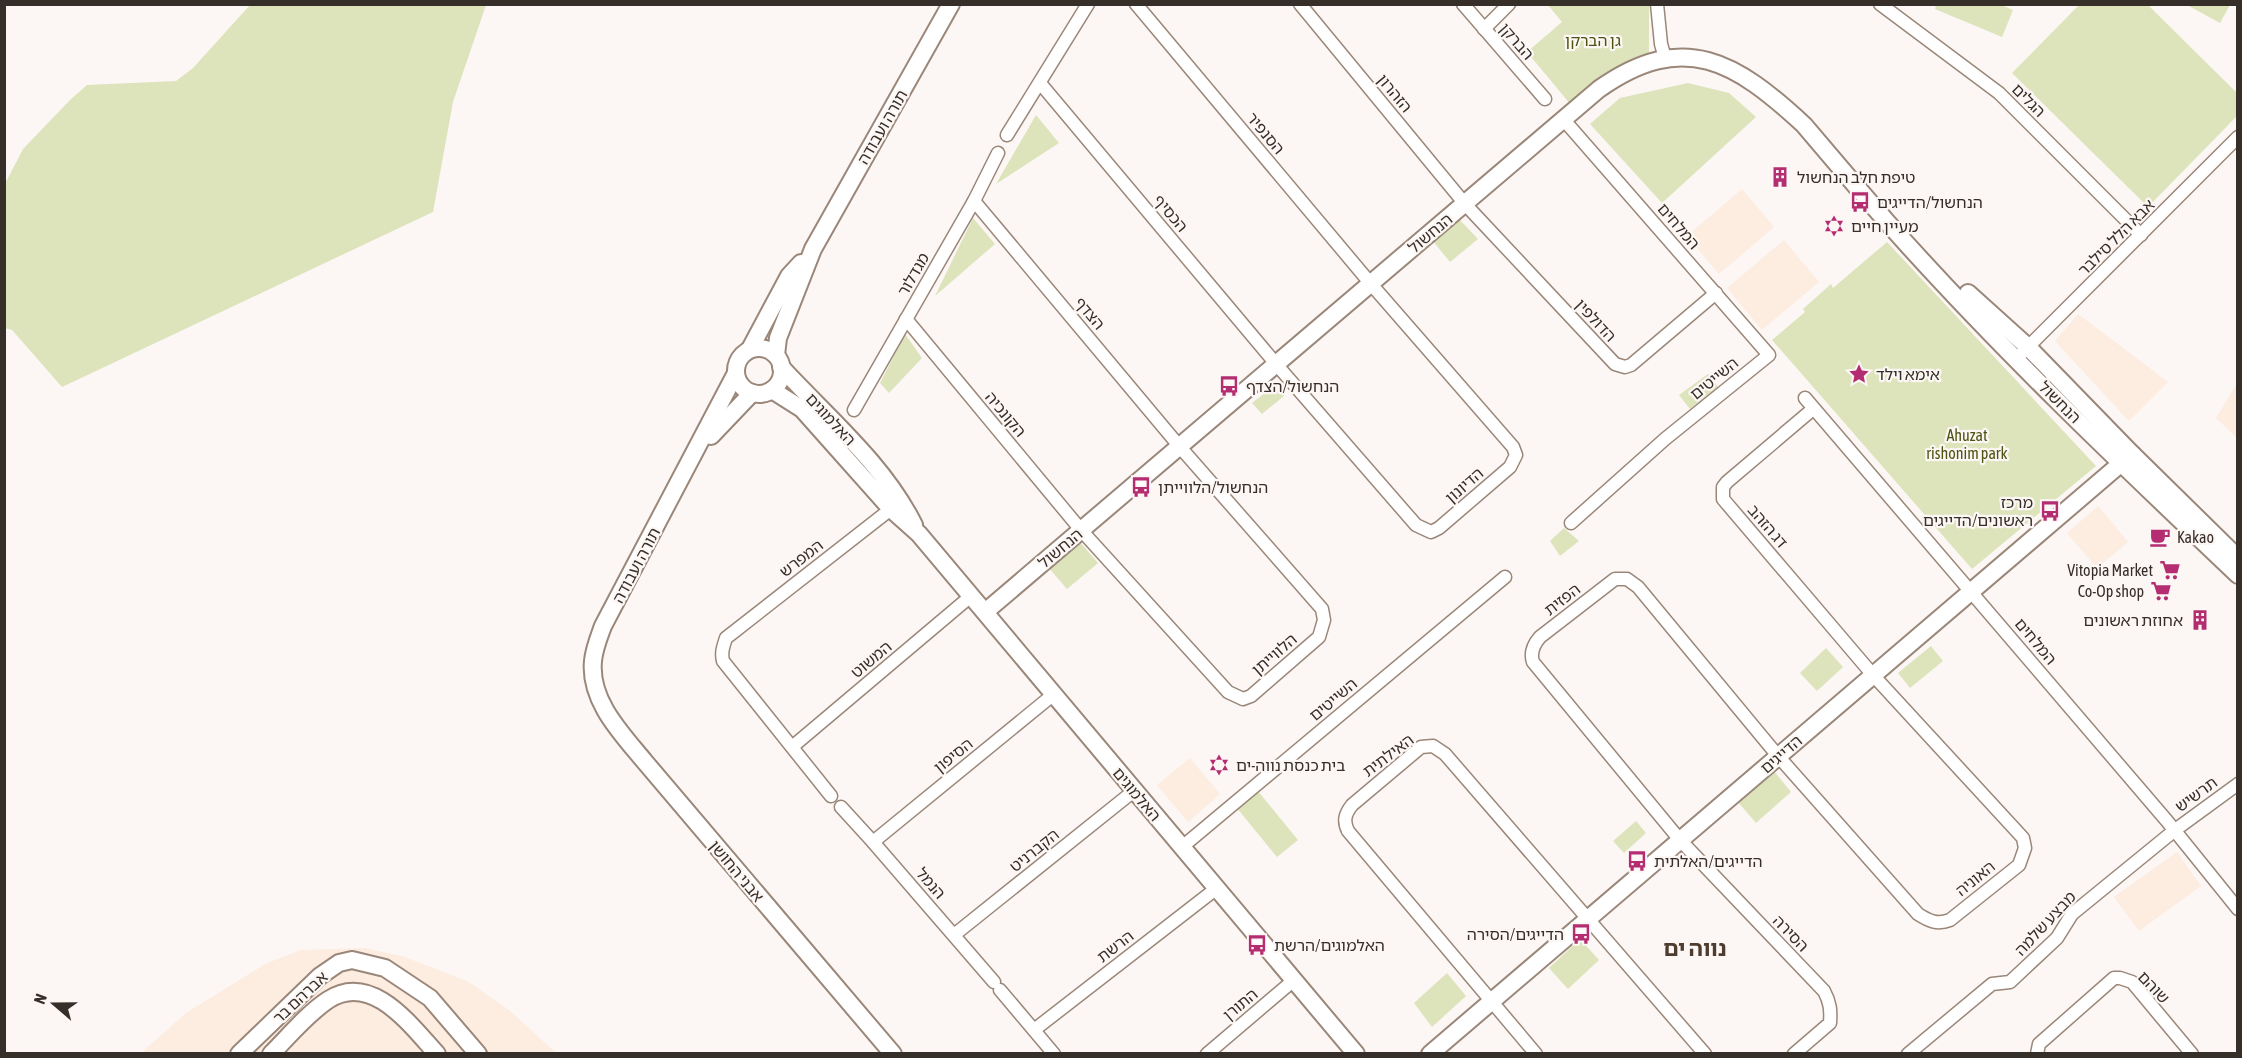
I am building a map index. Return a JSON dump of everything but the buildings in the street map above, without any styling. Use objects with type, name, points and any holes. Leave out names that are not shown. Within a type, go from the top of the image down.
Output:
[{"type":"street","name":"תורה ועבודה","points":[[779,361],[778,338],[813,249],[951,4]]},
{"type":"street","points":[[1007,135],[1088,4]]},
{"type":"street","name":"הסנפיר","points":[[1136,4],[1371,284]]},
{"type":"street","name":"הזהרון","points":[[1300,4],[1465,204]]},
{"type":"street","name":"הברקן","points":[[1463,4],[1545,99]]},
{"type":"street","points":[[1484,29],[1509,4]]},
{"type":"street","points":[[1657,4],[1661,44],[1665,58]]},
{"type":"street","name":"הגלים","points":[[1880,4],[1999,93],[2141,235]]},
{"type":"street","name":"הנחשול","points":[[985,612],[1599,89],[1618,76],[1665,58],[1680,57],[1703,60],[1740,74],[1804,125],[1888,223],[2023,353],[2238,575]]},
{"type":"street","name":"הכסיף","points":[[1040,83],[1276,364]]},
{"type":"street","name":"המלחים","points":[[1564,120],[1769,355]]},
{"type":"street","name":"אבא הלל סילבר","points":[[2023,353],[2238,137]]},
{"type":"street","name":"מגדלור","points":[[854,410],[974,201],[998,153]]},
{"type":"street","name":"הצדף","points":[[974,201],[1180,447]]},
{"type":"street","name":"הדולפין","points":[[1465,204],[1620,367],[1625,368],[1631,365],[1716,293]]},
{"type":"street","name":"תורה ועבודה","points":[[750,350],[789,276],[813,249]]},
{"type":"street","name":"הדיונון","points":[[1276,364],[1416,525],[1431,532],[1439,528],[1510,467],[1516,455],[1513,447],[1371,284]]},
{"type":"street","name":"הקונכיה","points":[[906,319],[1082,530]]},
{"type":"street","points":[[764,348],[779,361],[780,380],[772,390],[766,393],[752,393],[741,386],[735,375],[738,360],[750,350],[764,348]]},
{"type":"street","name":"השייטים","points":[[1571,523],[1665,440],[1769,355]]},
{"type":"street","name":"האלמוגים","points":[[779,361],[843,429],[919,534],[1356,1053]]},
{"type":"street","name":"תורה ועבודה","points":[[595,681],[592,663],[603,626],[695,455],[735,375]]},
{"type":"street","name":"האלמוגים","points":[[772,390],[802,410],[897,505]]},
{"type":"street","name":"תורה ועבודה","points":[[695,455],[752,393]]},
{"type":"street","name":"המלחים","points":[[1805,398],[2175,830],[2238,909]]},
{"type":"street","name":"דג הזהב","points":[[1813,409],[1727,482],[1721,493],[1723,499],[1873,675]]},
{"type":"street","name":"הלווייתן","points":[[1082,530],[1228,692],[1243,699],[1251,696],[1318,637],[1324,620],[1322,609],[1180,447]]},
{"type":"street","name":"הנחשול","points":[[2127,459],[2238,558]]},
{"type":"street","name":"הדייגים","points":[[1430,1053],[2127,459]]},
{"type":"street","name":"המפרש","points":[[792,747],[723,661],[723,645],[726,638],[897,505]]},
{"type":"street","name":"השייטים","points":[[1182,847],[1505,577]]},
{"type":"street","name":"הפזית","points":[[1680,840],[1533,662],[1535,642],[1540,637],[1615,579],[1633,582],[1778,756]]},
{"type":"street","name":"המשוט","points":[[792,747],[971,596]]},
{"type":"street","name":"האוניה","points":[[1778,756],[1918,914],[1930,921],[1941,924],[1950,920],[2019,865],[2025,848],[2023,838],[1873,675]]},
{"type":"street","name":"אבני החושן","points":[[595,681],[598,698],[612,721],[893,1053]]},
{"type":"street","name":"הסיפון","points":[[873,842],[1054,694]]},
{"type":"street","name":"האילתית","points":[[1490,1002],[1348,831],[1345,818],[1352,805],[1421,747],[1433,746],[1440,750],[1587,919]]},
{"type":"street","points":[[792,747],[831,796]]},
{"type":"street","name":"תרשיש","points":[[2175,830],[2238,784]]},
{"type":"street","name":"הקברניט","points":[[954,935],[1135,790]]},
{"type":"street","name":"הנמל","points":[[841,807],[1054,1053]]},
{"type":"street","name":"מבצע שלמה","points":[[1908,1053],[1992,984],[2010,982],[2057,938],[2072,914],[2175,830]]},
{"type":"street","name":"הסירה","points":[[1680,840],[1824,991],[1829,999],[1830,1023],[1794,1053]]},
{"type":"street","name":"הרשת","points":[[1034,1030],[1217,888]]},
{"type":"street","points":[[1587,919],[1705,1053]]},
{"type":"street","name":"אברהם בר","points":[[239,1053],[320,976],[339,963],[352,960],[385,968],[430,998],[478,1053]]},
{"type":"street","name":"שוהם","points":[[2037,1053],[2039,1044],[2114,978],[2132,982],[2192,1053]]},
{"type":"street","name":"התורן","points":[[1207,1053],[1294,980]]},
{"type":"street","name":"אברהם בר","points":[[271,1053],[330,998],[349,993],[375,997],[392,1006],[437,1053]]},
{"type":"street","points":[[1490,1002],[1536,1053]]},
{"type":"shaded area","points":[[1742,189],[1774,227],[1719,274],[1687,236]]},
{"type":"shaded area","points":[[1784,240],[1819,282],[1762,330],[1727,288]]},
{"type":"shaded area","points":[[2078,314],[2168,382],[2129,421],[2055,341]]},
{"type":"shaded area","points":[[2237,383],[2237,438],[2216,418]]},
{"type":"shaded area","points":[[2098,506],[2128,542],[2097,568],[2067,533]]},
{"type":"shaded area","points":[[1190,758],[1220,794],[1188,822],[1157,785]]},
{"type":"shaded area","points":[[2177,852],[2201,886],[2139,931],[2114,897]]},
{"type":"shaded area","points":[[364,948],[402,956],[469,982],[509,1010],[556,1053],[140,1054],[186,1013],[267,963],[301,950]]},
{"type":"green space","points":[[1999,4],[2013,10],[2002,37],[1935,9],[1936,5]]},
{"type":"green space","points":[[250,5],[486,5],[453,102],[433,212],[62,387],[12,330],[5,328],[5,181],[23,149],[87,85],[176,81],[193,68]]},
{"type":"green space","name":"גן הברקן","points":[[1548,5],[1649,5],[1649,53],[1609,73],[1571,105],[1527,52],[1562,22]]},
{"type":"green space","points":[[2079,5],[2148,5],[2237,93],[2237,116],[2148,207],[2012,73]]},
{"type":"green space","points":[[2187,5],[2230,5],[2220,23]]},
{"type":"green space","points":[[1688,83],[1729,93],[1756,117],[1662,203],[1590,124],[1620,98]]},
{"type":"green space","points":[[1036,115],[1059,143],[996,184]]},
{"type":"green space","points":[[973,218],[995,244],[935,296]]},
{"type":"green space","points":[[1458,218],[1478,239],[1450,262],[1432,240]]},
{"type":"green space","name":"Ahuzat rishonim park","points":[[1887,242],[2096,466],[1972,569],[1772,340],[1805,312],[1803,309],[1831,284],[1833,288]]},
{"type":"green space","points":[[905,334],[922,358],[889,393],[880,383]]},
{"type":"green space","points":[[1708,374],[1718,387],[1690,409],[1679,395]]},
{"type":"green space","points":[[1275,385],[1284,396],[1262,414],[1252,403]]},
{"type":"green space","points":[[1564,528],[1579,541],[1560,556],[1550,541]]},
{"type":"green space","points":[[1079,541],[1098,563],[1067,589],[1048,567]]},
{"type":"green space","points":[[1931,646],[1943,661],[1910,688],[1898,673]]},
{"type":"green space","points":[[1826,648],[1843,667],[1817,691],[1800,673]]},
{"type":"green space","points":[[1773,770],[1791,792],[1756,823],[1737,801]]},
{"type":"green space","points":[[1257,790],[1298,840],[1277,857],[1236,807]]},
{"type":"green space","points":[[1636,821],[1646,833],[1624,853],[1613,841]]},
{"type":"green space","points":[[1580,939],[1599,960],[1568,989],[1549,968]]},
{"type":"green space","points":[[1447,973],[1466,996],[1432,1027],[1414,1003]]},
{"type":"place","name":"טיפת חלב הנחשול","points":[[1780,177]]},
{"type":"place","name":"הנחשול/הדייגים","points":[[1860,202]]},
{"type":"place","name":"מעיין חיים","points":[[1834,226]]},
{"type":"place","name":"אימא וילד","points":[[1859,374]]},
{"type":"place","name":"הנחשול/הצדף","points":[[1229,386]]},
{"type":"place","name":"הנחשול/הלווייתן","points":[[1141,487]]},
{"type":"place","name":"מרכז ראשונים/הדייגים","points":[[2050,511]]},
{"type":"place","name":"Kakao","points":[[2160,537]]},
{"type":"place","name":"Vitopia Market","points":[[2170,570]]},
{"type":"place","name":"Co-Op shop","points":[[2161,591]]},
{"type":"place","name":"אחוזת ראשונים","points":[[2200,620]]},
{"type":"place","name":"בית כנסת נווה-ים","points":[[1219,765]]},
{"type":"place","name":"הדייגים/האלתית","points":[[1637,861]]},
{"type":"place","name":"הדייגים/הסירה","points":[[1581,934]]},
{"type":"place","name":"האלמוגים/הרשת","points":[[1257,945]]},
{"type":"district","name":"נווה ים","points":[[1695,948]]}]
